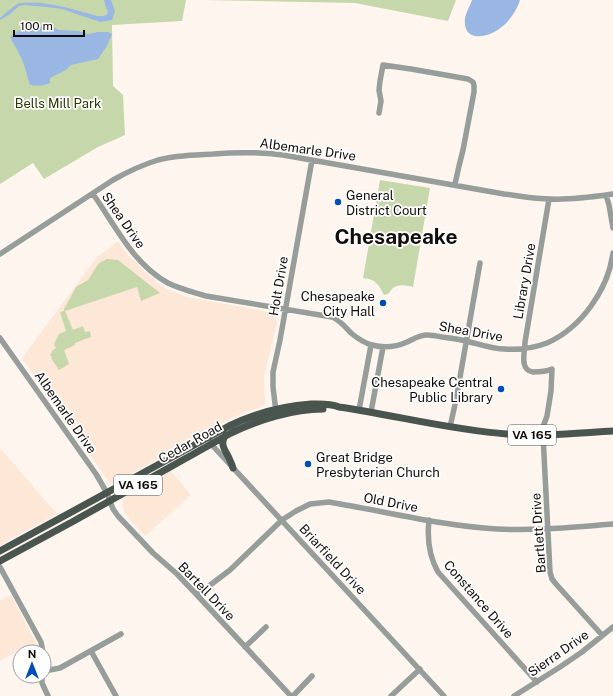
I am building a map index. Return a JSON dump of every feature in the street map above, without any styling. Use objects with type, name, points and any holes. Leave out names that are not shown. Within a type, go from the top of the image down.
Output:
[{"type":"main road","name":"Cedar Road","points":[[0,551],[210,436],[240,421],[261,413],[276,413],[320,408],[333,409],[339,406],[450,427],[505,434],[543,435],[613,431]]},
{"type":"main road","name":"Cedar Road","points":[[0,561],[226,435],[276,413]]},
{"type":"main road","points":[[226,435],[223,439],[224,450],[229,457],[233,468]]},
{"type":"street","points":[[379,113],[381,101],[379,90],[383,64],[468,79],[473,82],[474,92],[455,184]]},
{"type":"street","name":"Albemarle Drive","points":[[0,254],[113,180],[136,168],[158,160],[177,156],[261,152],[455,184],[510,195],[549,199],[578,199],[613,194]]},
{"type":"street","name":"Holt Drive","points":[[276,413],[273,372],[312,160]]},
{"type":"street","name":"Shea Drive","points":[[93,194],[124,242],[141,263],[168,283],[189,292],[206,296],[336,319],[359,339],[371,345],[383,347],[400,345],[424,335],[466,341],[501,349],[525,348],[546,343],[571,327],[593,304],[601,292],[609,271],[613,253]]},
{"type":"street","points":[[606,195],[613,228]]},
{"type":"street","name":"Library Drive","points":[[543,435],[543,427],[547,416],[552,369],[544,372],[528,370],[524,363],[524,356],[525,342],[549,199]]},
{"type":"street","points":[[450,427],[480,265]]},
{"type":"street","name":"Albemarle Drive","points":[[0,338],[79,450],[107,493],[109,501]]},
{"type":"street","points":[[359,410],[371,345]]},
{"type":"street","points":[[371,412],[383,347]]},
{"type":"street","name":"Bartlett Drive","points":[[543,435],[550,572],[552,579],[602,635]]},
{"type":"street","points":[[210,436],[211,444]]},
{"type":"street","name":"Briarfield Drive","points":[[211,444],[444,696]]},
{"type":"street","name":"Bartell Drive","points":[[109,501],[118,516],[153,553],[177,574],[292,696]]},
{"type":"street","name":"Old Drive","points":[[197,595],[230,570],[282,520],[310,504],[329,502],[429,520],[497,529],[613,524]]},
{"type":"street","name":"Constance Drive","points":[[429,520],[429,549],[432,560],[438,572],[538,682]]},
{"type":"street","points":[[0,567],[41,644]]},
{"type":"street","points":[[245,647],[266,627]]},
{"type":"street","name":"Sierra Drive","points":[[514,696],[538,682],[582,652],[613,627]]},
{"type":"street","points":[[52,670],[60,668],[121,634]]},
{"type":"street","points":[[91,651],[116,696]]},
{"type":"street","points":[[391,696],[420,669]]},
{"type":"street","points":[[292,696],[312,676]]},
{"type":"street","points":[[42,684],[48,696]]},
{"type":"shaded area","points":[[118,241],[127,254],[155,281],[167,289],[187,297],[269,312],[274,316],[277,322],[264,376],[264,405],[217,425],[113,484],[109,482],[22,358],[97,257]]},
{"type":"shaded area","points":[[0,448],[57,514],[0,545]]},
{"type":"shaded area","points":[[171,471],[191,495],[145,536],[124,511],[122,505],[124,497]]},
{"type":"shaded area","points":[[11,595],[36,644],[12,644],[12,654],[0,661],[0,601]]},
{"type":"green space","name":"Bells Mill Park","points":[[0,0],[186,0],[182,21],[112,25],[113,86],[123,95],[125,135],[98,147],[44,179],[33,163],[0,184]]},
{"type":"green space","points":[[202,0],[456,0],[448,21],[355,3]]},
{"type":"green space","points":[[380,180],[430,188],[413,287],[405,285],[396,286],[388,294],[384,295],[374,281],[363,278]]},
{"type":"green space","points":[[107,259],[118,260],[160,293],[141,301],[137,287],[65,311],[73,330],[83,326],[85,332],[90,331],[91,337],[75,343],[75,345],[64,350],[69,364],[59,370],[50,355],[56,348],[54,344],[59,334],[66,331],[60,312],[64,311],[76,287],[88,280],[99,263]]},
{"type":"water","points":[[104,0],[111,0],[115,11],[112,20],[100,22],[62,9],[24,5],[19,6],[0,20],[0,18],[15,5],[29,2],[58,6],[97,16],[103,16],[107,15],[108,12]]},
{"type":"water","points":[[472,0],[520,0],[513,14],[503,26],[498,30],[484,36],[478,36],[472,35],[468,32],[465,26],[465,18]]},
{"type":"water","points":[[51,26],[59,30],[78,31],[88,34],[108,32],[112,34],[107,46],[98,59],[71,65],[66,70],[50,78],[50,83],[40,86],[30,85],[23,63],[10,37],[23,28]]},
{"type":"place","name":"General District Court","points":[[338,202]]},
{"type":"place","name":"Chesapeake City Hall","points":[[383,303]]},
{"type":"place","name":"Chesapeake Central Public Library","points":[[501,389]]},
{"type":"place","name":"Great Bridge Presbyterian Church","points":[[308,464]]},
{"type":"district","name":"Chesapeake","points":[[396,237]]}]
